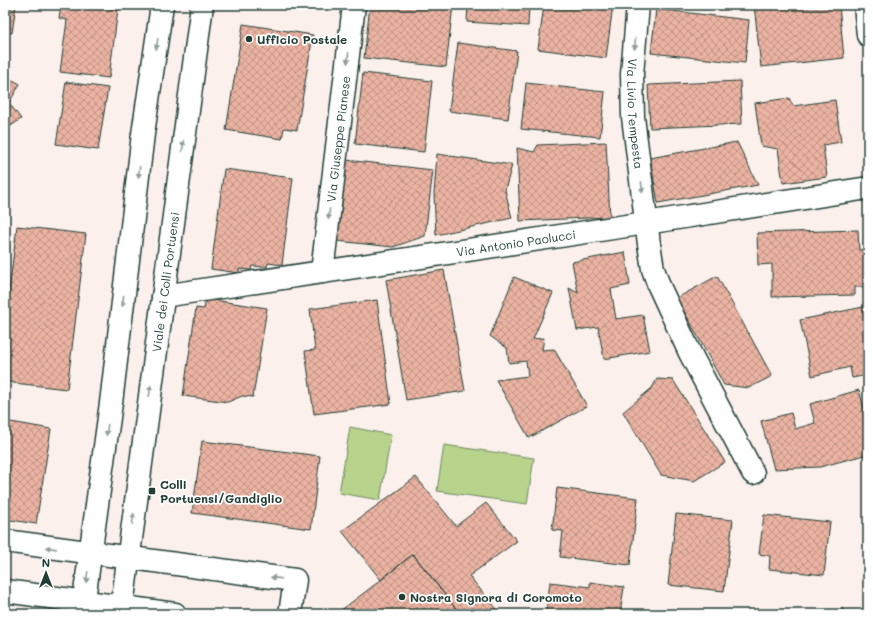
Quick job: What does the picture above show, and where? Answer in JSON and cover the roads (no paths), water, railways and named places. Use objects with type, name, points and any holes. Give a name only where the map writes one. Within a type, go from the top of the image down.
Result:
[{"type":"street","points":[[83,607],[111,403],[143,134],[162,5]]},
{"type":"street","name":"Viale dei Colli Portuensi","points":[[121,610],[202,5]]},
{"type":"street","name":"Via Giuseppe Pianese","points":[[322,272],[354,5]]},
{"type":"street","name":"Via Livio Tempesta","points":[[638,5],[632,74],[633,110],[651,258],[659,286],[690,353],[752,473]]},
{"type":"street","points":[[864,5],[868,36]]},
{"type":"street","name":"Via Antonio Paolucci","points":[[163,296],[868,188]]},
{"type":"street","points":[[5,541],[295,580],[290,614]]},
{"type":"street","points":[[5,590],[83,607],[174,614]]},
{"type":"place","name":"Ufficio Postale","points":[[249,39]]},
{"type":"place","name":"Colli Portuensi/Gandiglio","points":[[152,491]]},
{"type":"place","name":"Nostra Signora di Coromoto","points":[[402,597]]}]
